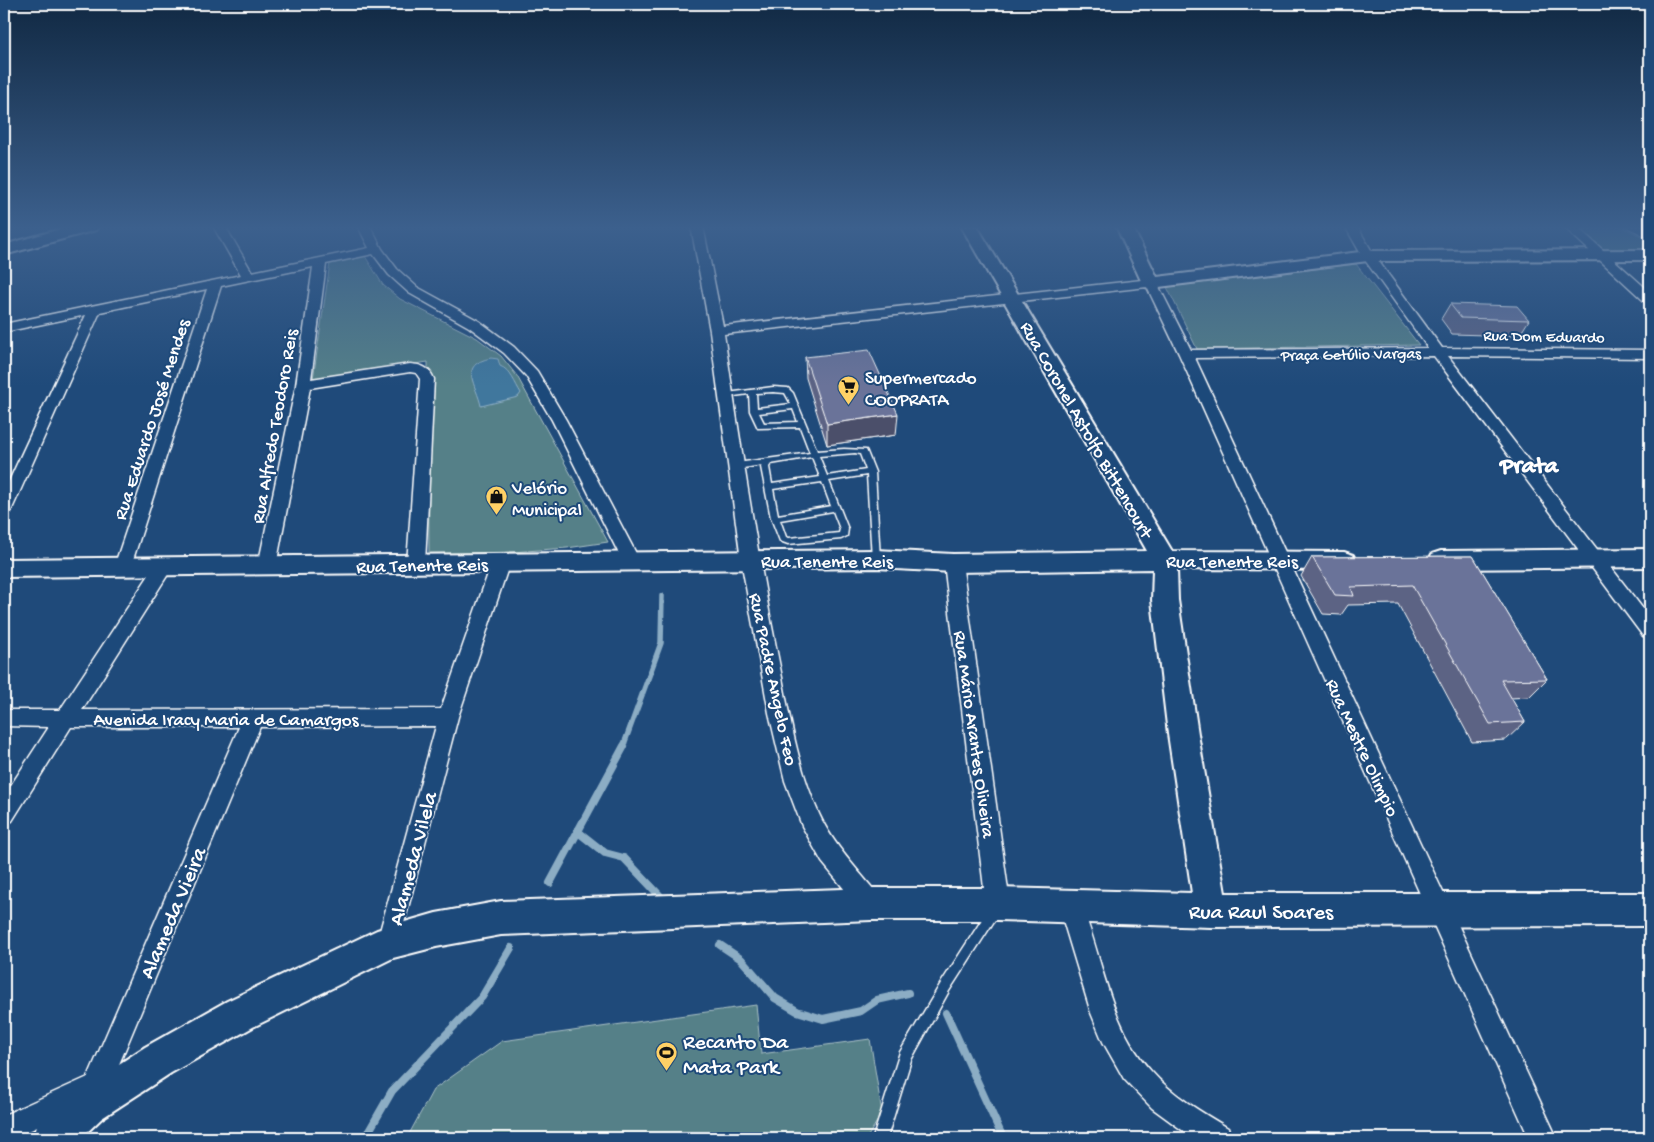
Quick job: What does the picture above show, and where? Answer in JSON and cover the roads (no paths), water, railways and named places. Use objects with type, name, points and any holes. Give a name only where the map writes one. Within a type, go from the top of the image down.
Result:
[{"type":"street","points":[[4,328],[237,279]]},
{"type":"street","name":"Rua Alfredo Teodoro Reis","points":[[267,566],[303,385],[318,279]]},
{"type":"street","points":[[401,279],[413,290],[474,324],[509,350],[532,374],[558,420],[630,560]]},
{"type":"street","name":"Rua Padre Angelo Feo","points":[[708,279],[718,331],[750,560],[780,713],[796,781],[810,819],[830,854],[871,904]]},
{"type":"street","name":"Rua Coronel Astolfo Bittencourt","points":[[1001,279],[1165,560],[1166,600],[1178,696],[1211,910]]},
{"type":"street","points":[[1149,279],[1186,354]]},
{"type":"street","points":[[718,331],[1181,279]]},
{"type":"street","name":"Praça Getúlio Vargas","points":[[1385,279],[1438,352]]},
{"type":"street","points":[[1629,279],[1650,299]]},
{"type":"street","name":"Rua Eduardo José Mendes","points":[[123,567],[215,284]]},
{"type":"street","points":[[4,509],[95,309]]},
{"type":"street","points":[[1438,352],[1650,631]]},
{"type":"street","name":"Praça Getúlio Vargas","points":[[1186,354],[1438,352]]},
{"type":"street","name":"Rua Dom Eduardo","points":[[1438,352],[1650,354]]},
{"type":"street","name":"Rua Mestre Olimpio","points":[[1186,354],[1543,1138]]},
{"type":"street","points":[[303,385],[410,368],[420,369],[425,372],[428,379],[416,564]]},
{"type":"street","points":[[1418,560],[1650,558]]},
{"type":"street","name":"Rua Tenente Reis","points":[[4,568],[163,568],[630,560],[876,559],[953,563],[1368,560]]},
{"type":"street","name":"Alameda Vilela","points":[[4,1130],[93,1095],[240,1014],[389,942],[448,717],[501,562]]},
{"type":"street","name":"Rua Mário Arantes Oliveira","points":[[953,563],[998,904]]},
{"type":"street","points":[[4,814],[163,568]]},
{"type":"street","name":"Avenida Iracy Maria de Camargos","points":[[4,718],[252,719],[448,717]]},
{"type":"street","name":"Alameda Vieira","points":[[93,1095],[252,719]]},
{"type":"street","name":"Rua Raul Soares","points":[[389,942],[436,930],[501,918],[871,904],[998,904],[1211,910],[1650,910]]},
{"type":"street","points":[[1070,907],[1106,1017],[1124,1055],[1134,1071],[1173,1110],[1218,1138]]},
{"type":"street","points":[[52,1138],[93,1095]]},
{"type":"lane","points":[[727,395],[785,390],[789,392],[836,508],[844,534],[841,536],[788,541],[783,539],[775,518],[765,467],[769,462]]},
{"type":"lane","points":[[752,392],[754,411],[761,426],[803,424]]},
{"type":"lane","points":[[754,411],[796,406]]},
{"type":"lane","points":[[737,466],[860,451],[866,456],[871,472],[876,559]]},
{"type":"lane","points":[[769,487],[871,472]]},
{"type":"lane","points":[[775,518],[836,508]]},
{"type":"lane","points":[[880,1138],[905,1057],[945,987],[998,904]]},
{"type":"water","points":[[491,358],[498,359],[500,366],[510,374],[521,393],[518,397],[481,406],[473,383],[472,371],[481,361]]},
{"type":"waterway","points":[[623,747],[661,643],[662,596]]},
{"type":"waterway","points":[[578,832],[624,746]]},
{"type":"waterway","points":[[550,883],[578,832]]},
{"type":"waterway","points":[[578,832],[605,853],[624,858],[664,900]]},
{"type":"waterway","points":[[720,945],[741,959],[775,998],[797,1011],[823,1019],[861,1011],[877,1000],[908,993]]},
{"type":"waterway","points":[[365,1138],[392,1091],[482,997],[511,948]]},
{"type":"waterway","points":[[946,1013],[1003,1138]]},
{"type":"place","name":"Supermercado COOPRATA","points":[[849,406]]},
{"type":"place","name":"Velório Municipal","points":[[496,516]]},
{"type":"place","name":"Recanto Da Mata Park","points":[[667,1072]]},
{"type":"district","name":"Prata","points":[[1529,464]]}]
